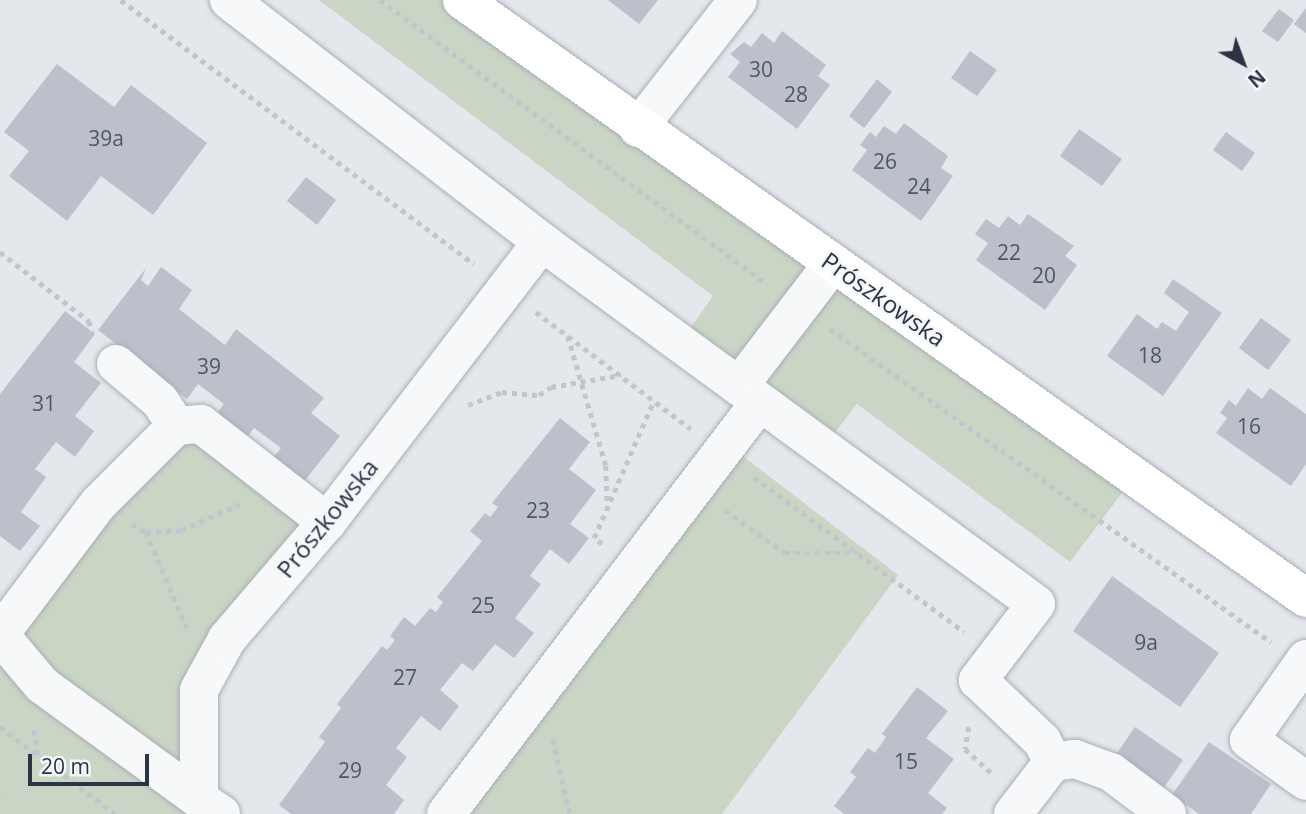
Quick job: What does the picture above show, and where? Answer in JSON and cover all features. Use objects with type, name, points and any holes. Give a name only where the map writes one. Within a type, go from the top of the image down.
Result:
[{"type":"main road","name":"Prószkowska","points":[[462,0],[638,128],[1306,598]]},
{"type":"street","points":[[229,0],[542,242],[1036,604],[978,680],[1042,741],[1053,762]]},
{"type":"street","points":[[638,128],[738,0]]},
{"type":"street","name":"Prószkowska","points":[[210,807],[199,690],[227,639],[327,522],[542,242]]},
{"type":"street","points":[[446,814],[721,452],[749,394],[800,308],[832,263]]},
{"type":"street","points":[[116,365],[160,401],[176,426]]},
{"type":"street","points":[[210,807],[42,685],[0,635],[98,504],[176,426],[201,425],[327,522]]},
{"type":"street","points":[[1304,662],[1249,740],[1306,780]]},
{"type":"street","points":[[1018,808],[1053,762]]},
{"type":"street","points":[[1053,762],[1092,763],[1167,814]]},
{"type":"path","points":[[121,0],[972,639]]},
{"type":"path","points":[[380,0],[800,308],[1304,662]]},
{"type":"path","points":[[0,251],[89,321],[92,334],[115,354],[116,365]]},
{"type":"path","points":[[568,335],[606,466],[607,506]]},
{"type":"path","points":[[410,413],[439,415],[502,392],[539,395],[583,382],[621,375]]},
{"type":"path","points":[[634,567],[594,538],[654,400]]},
{"type":"path","points":[[98,504],[146,532],[181,530],[282,488]]},
{"type":"path","points":[[694,488],[785,553],[858,553]]},
{"type":"path","points":[[146,532],[207,674]]},
{"type":"path","points":[[523,713],[553,738],[570,814]]},
{"type":"path","points":[[971,715],[965,749],[1018,808]]},
{"type":"path","points":[[0,727],[115,814]]},
{"type":"green space","points":[[319,0],[462,0],[1134,477],[1070,562],[857,404],[823,448],[680,343],[713,296]]},
{"type":"green space","points":[[176,426],[327,522],[199,690],[210,814],[0,814],[0,649]]},
{"type":"green space","points":[[727,444],[898,575],[722,814],[446,814]]},
{"type":"building","points":[[608,0],[658,0],[639,24]]},
{"type":"building","points":[[1306,8],[1306,33],[1294,24]]},
{"type":"building","points":[[1279,9],[1294,20],[1278,42],[1262,31]]},
{"type":"building","points":[[782,31],[826,65],[818,76],[830,85],[797,129],[728,77],[740,62],[730,54],[744,42],[751,47],[762,33],[774,43]]},
{"type":"building","points":[[970,51],[997,70],[977,96],[951,78]]},
{"type":"building","points":[[57,64],[114,107],[131,85],[207,143],[153,215],[101,176],[67,221],[9,176],[29,151],[4,132]]},
{"type":"building","points":[[877,79],[892,92],[864,128],[849,116]]},
{"type":"building","points":[[904,123],[948,156],[941,168],[953,176],[921,221],[852,170],[867,150],[860,145],[870,132],[876,137],[884,126],[896,134]]},
{"type":"building","points":[[1079,129],[1122,159],[1102,186],[1060,156]]},
{"type":"building","points":[[1226,132],[1255,153],[1242,171],[1213,150]]},
{"type":"building","points":[[306,177],[336,200],[317,225],[287,201]]},
{"type":"building","points":[[1028,214],[1074,246],[1065,256],[1077,265],[1045,310],[976,260],[988,243],[975,234],[986,219],[999,228],[1008,216],[1020,225]]},
{"type":"building","points":[[161,267],[192,290],[179,309],[225,345],[236,329],[324,398],[311,413],[340,436],[300,487],[269,463],[281,448],[254,428],[243,442],[213,418],[224,404],[198,384],[187,399],[98,330],[146,268],[141,280],[148,286]]},
{"type":"building","points":[[1173,279],[1222,313],[1163,396],[1107,356],[1137,314],[1157,329],[1162,322],[1176,331],[1189,312],[1164,293]]},
{"type":"building","points":[[65,311],[95,334],[74,362],[101,383],[75,416],[94,431],[75,457],[56,442],[35,469],[46,477],[21,512],[40,526],[20,551],[0,536],[0,394]]},
{"type":"building","points":[[1261,318],[1291,340],[1268,370],[1239,348]]},
{"type":"building","points":[[1248,388],[1262,399],[1270,388],[1306,414],[1306,464],[1291,486],[1216,433],[1227,418],[1220,413],[1229,400],[1236,406]]},
{"type":"building","points":[[560,418],[590,442],[569,469],[596,490],[570,524],[589,538],[569,564],[550,549],[530,576],[541,584],[515,618],[534,633],[514,658],[495,644],[473,671],[462,663],[440,690],[459,706],[440,731],[421,716],[396,748],[407,757],[386,785],[404,800],[394,814],[291,814],[279,805],[325,742],[319,737],[341,708],[337,704],[382,646],[387,650],[395,640],[390,636],[404,617],[415,626],[430,608],[436,612],[443,602],[437,597],[482,541],[470,531],[485,513],[490,517],[498,507],[492,503]]},
{"type":"building","points":[[1112,576],[1219,653],[1180,707],[1073,631]]},
{"type":"building","points":[[917,687],[948,711],[926,738],[954,759],[928,793],[947,808],[942,814],[844,814],[834,806],[856,777],[850,772],[868,748],[875,753],[886,737],[882,734]]},
{"type":"building","points":[[1135,727],[1183,760],[1163,789],[1115,756]]},
{"type":"building","points":[[1209,742],[1271,784],[1251,814],[1199,814],[1172,795]]}]
